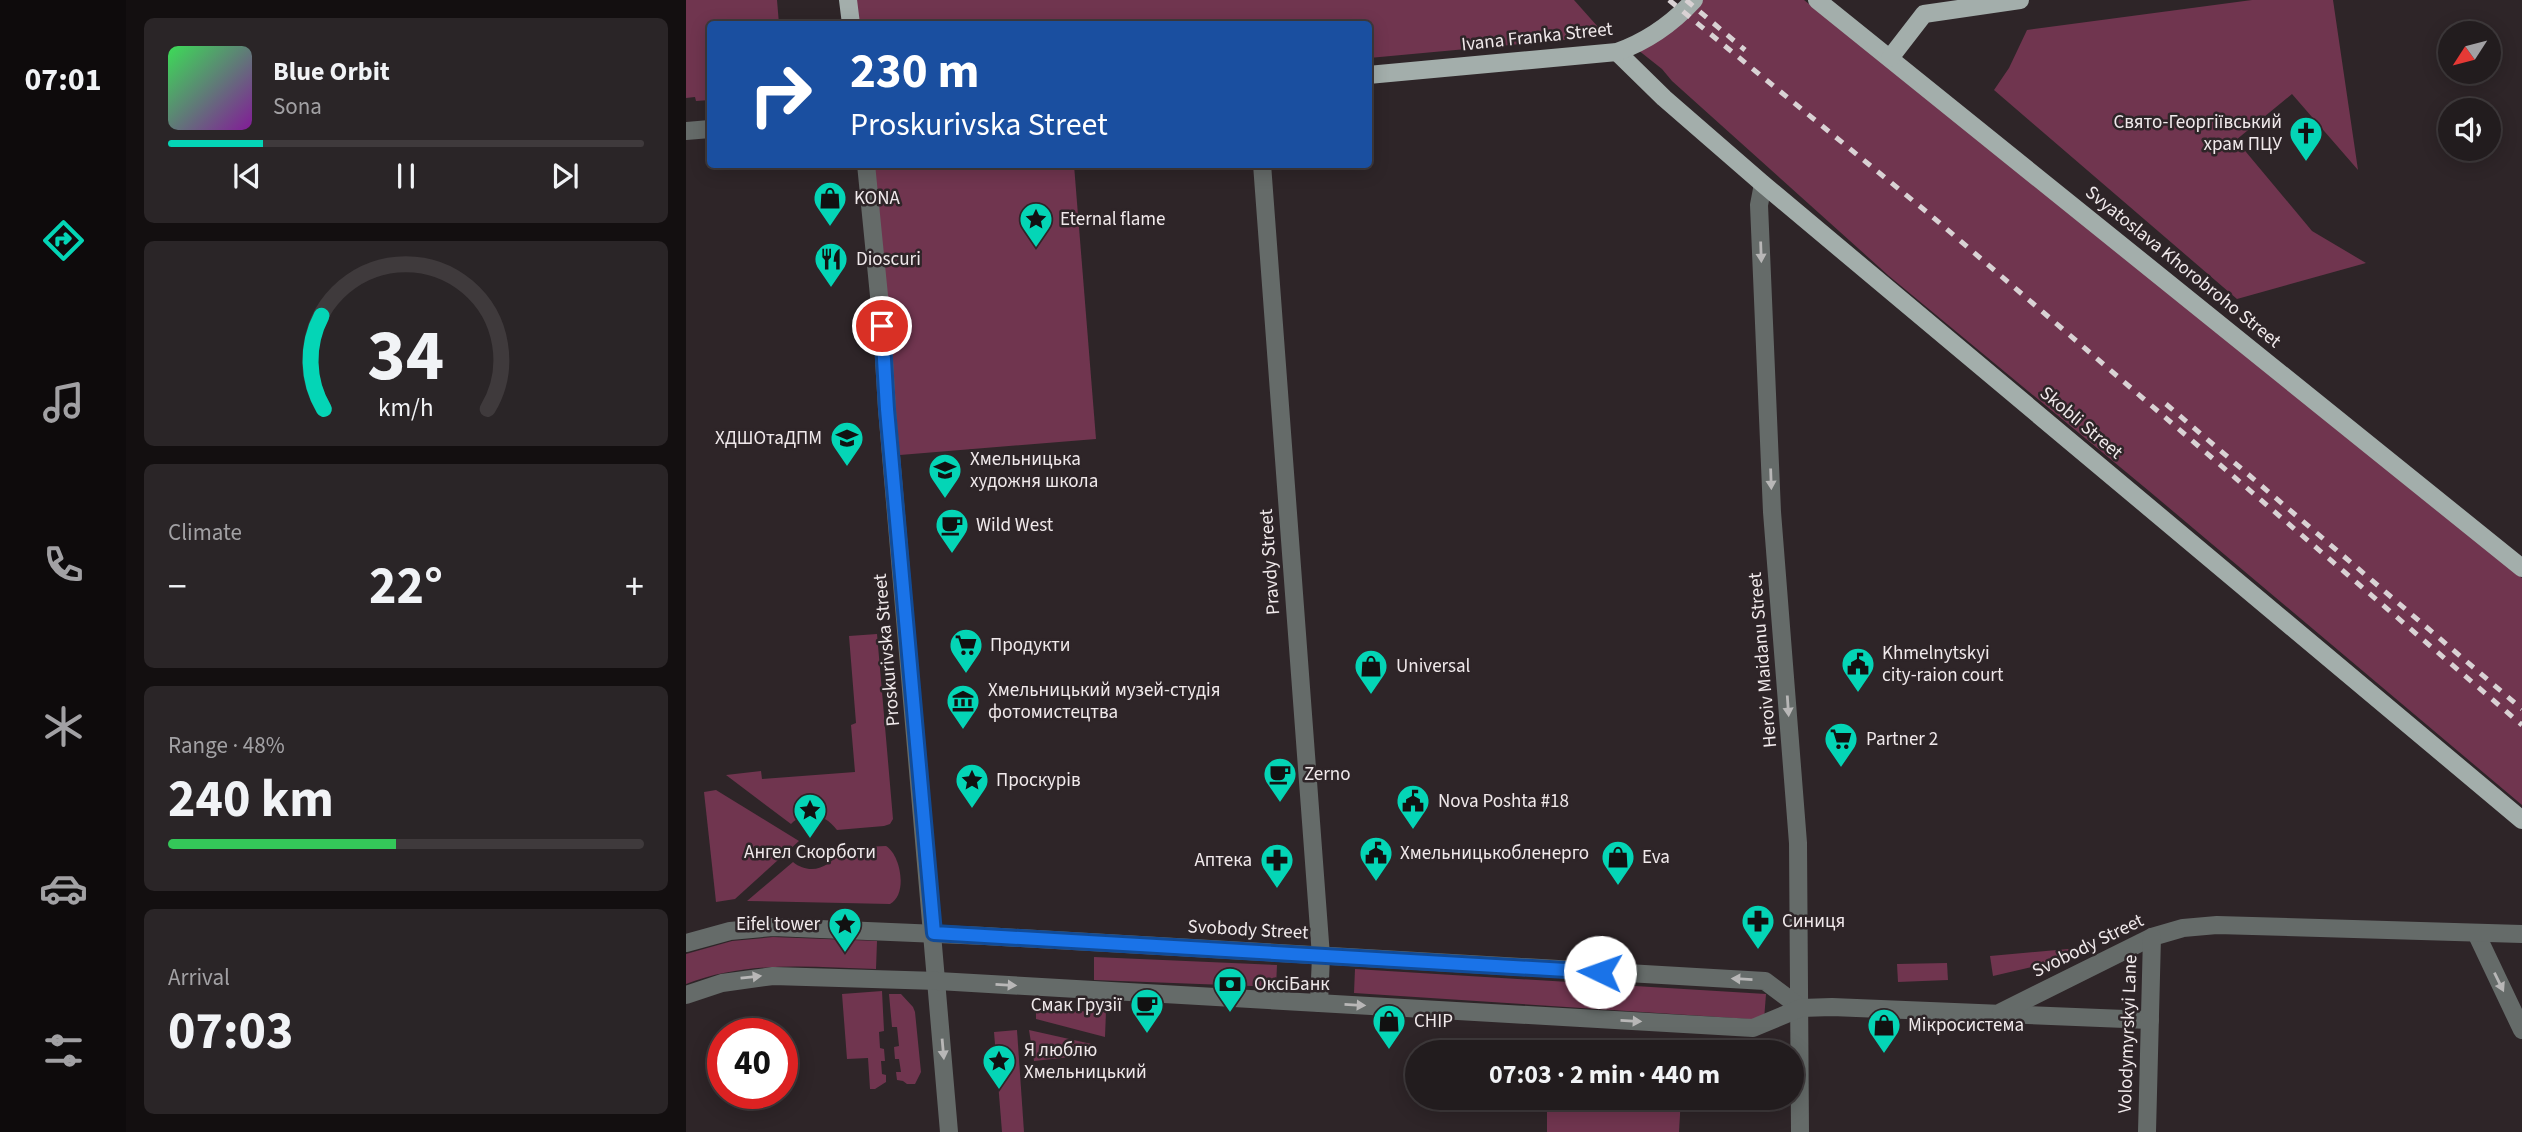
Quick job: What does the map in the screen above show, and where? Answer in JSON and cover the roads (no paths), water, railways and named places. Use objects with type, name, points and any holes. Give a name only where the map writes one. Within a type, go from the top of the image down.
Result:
[{"type":"main road","points":[[848,0],[850,21]]},
{"type":"main road","name":"Ivana Franka Street","points":[[1372,75],[1617,52],[1652,36],[1677,18],[1694,0]]},
{"type":"main road","name":"Svyatoslava Khorobroho Street","points":[[1817,0],[2522,568]]},
{"type":"main road","points":[[1889,58],[1924,14],[2020,0]]},
{"type":"main road","name":"Skobli Street","points":[[1617,52],[1664,98],[1763,184],[2522,820]]},
{"type":"street","points":[[686,131],[707,129]]},
{"type":"street","name":"Proskurivska Street","points":[[866,168],[949,1132]]},
{"type":"street","name":"Pravdy Street","points":[[1262,168],[1321,956],[1319,1003]]},
{"type":"street","name":"Heroiv Maidanu Street","points":[[1763,184],[1759,205],[1772,512],[1798,843],[1800,1132]]},
{"type":"street","name":"Svobody Street","points":[[686,996],[722,983],[765,976],[938,981],[1753,1028],[1801,1008],[1998,1014],[2152,937],[2183,928],[2217,925],[2522,934]]},
{"type":"street","name":"Svobody Street","points":[[686,943],[730,931],[773,927],[934,933],[1765,981],[1801,1008]]},
{"type":"street","points":[[2476,933],[2522,1030]]},
{"type":"street","name":"Volodymyrskyi Lane","points":[[2147,1132],[2152,937]]},
{"type":"street","points":[[1998,1014],[2150,1020]]},
{"type":"railway","points":[[1669,0],[1928,213],[2522,725]]},
{"type":"railway","points":[[1686,0],[1745,50]]},
{"type":"railway","points":[[2166,404],[2522,709]]},
{"type":"place","name":"Свято-Георгіївський храм ПЦУ","points":[[2306,163]]},
{"type":"place","name":"KONA","points":[[830,228]]},
{"type":"place","name":"Eternal flame","points":[[1036,249]]},
{"type":"place","name":"Dioscuri","points":[[831,289]]},
{"type":"place","name":"ХДШОтаДПМ","points":[[847,468]]},
{"type":"place","name":"Хмельницька художня школа","points":[[945,500]]},
{"type":"place","name":"Wild West","points":[[952,555]]},
{"type":"place","name":"Продукти","points":[[966,675]]},
{"type":"place","name":"Khmelnytskyi city-raion court","points":[[1858,694]]},
{"type":"place","name":"Universal","points":[[1371,696]]},
{"type":"place","name":"Хмельницький музей-студія фотомистецтва","points":[[963,731]]},
{"type":"place","name":"Partner 2","points":[[1841,769]]},
{"type":"place","name":"Zerno","points":[[1280,804]]},
{"type":"place","name":"Проскурів","points":[[972,810]]},
{"type":"place","name":"Nova Poshta #18","points":[[1413,831]]},
{"type":"place","name":"Ангел Скорботи","points":[[810,840]]},
{"type":"place","name":"Хмельницькобленерго","points":[[1376,883]]},
{"type":"place","name":"Eva","points":[[1618,887]]},
{"type":"place","name":"Аптека","points":[[1277,890]]},
{"type":"place","name":"Синиця","points":[[1758,951]]},
{"type":"place","name":"Eifel tower","points":[[845,954]]},
{"type":"place","name":"ОксіБанк","points":[[1230,1014]]},
{"type":"place","name":"Смак Грузії","points":[[1147,1035]]},
{"type":"place","name":"CHIP","points":[[1389,1051]]},
{"type":"place","name":"Мікросистема","points":[[1884,1055]]},
{"type":"place","name":"Я люблю Хмельницький","points":[[999,1091]]}]
